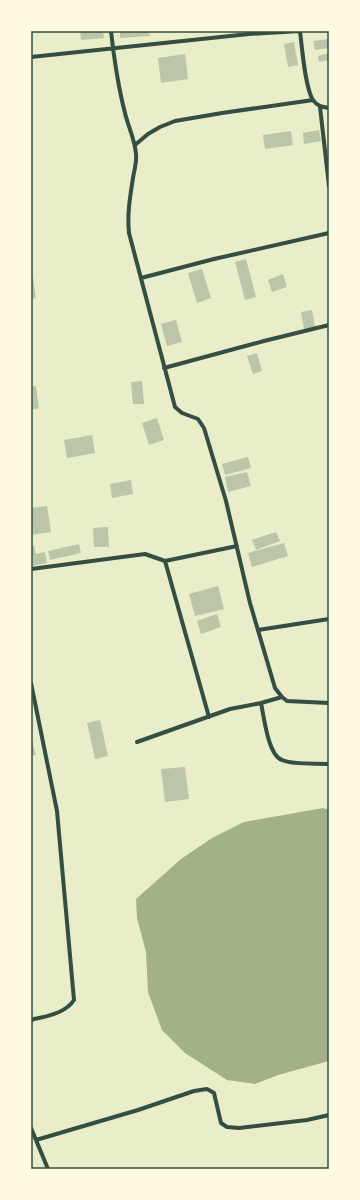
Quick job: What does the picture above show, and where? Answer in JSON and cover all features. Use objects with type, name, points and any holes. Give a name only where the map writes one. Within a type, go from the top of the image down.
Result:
[{"type":"street","points":[[111,31],[123,106],[135,145],[136,156],[128,206],[129,233],[175,407],[182,413],[198,419],[204,428],[226,501],[258,630],[275,688],[287,701],[329,703]]},
{"type":"street","points":[[31,57],[249,33],[300,31],[308,88],[313,100],[320,107],[329,186]]},
{"type":"street","points":[[135,145],[148,134],[160,127],[175,122],[222,113],[313,100]]},
{"type":"street","points":[[320,107],[329,108]]},
{"type":"street","points":[[141,278],[214,259],[329,233]]},
{"type":"street","points":[[164,368],[264,341],[329,326]]},
{"type":"street","points":[[31,569],[145,554],[165,561],[237,546]]},
{"type":"street","points":[[165,561],[210,717]]},
{"type":"street","points":[[258,630],[329,618]]},
{"type":"street","points":[[31,683],[56,811],[74,1000],[70,1007],[60,1012],[31,1020]]},
{"type":"street","points":[[137,742],[230,709],[282,697]]},
{"type":"street","points":[[261,703],[270,744],[275,754],[282,760],[329,764]]},
{"type":"street","points":[[36,1140],[207,1088],[214,1093],[221,1122],[227,1127],[239,1128],[307,1120],[329,1115]]},
{"type":"street","points":[[31,1128],[48,1169]]},
{"type":"shaded area","points":[[323,808],[329,810],[329,1061],[278,1075],[255,1084],[227,1080],[185,1053],[162,1030],[148,992],[146,952],[137,918],[136,899],[181,859],[212,838],[244,822]]},
{"type":"building","points":[[80,31],[103,31],[104,38],[81,40]]},
{"type":"building","points":[[120,31],[149,31],[150,36],[120,38]]},
{"type":"building","points":[[329,39],[329,48],[315,50],[313,41]]},
{"type":"building","points":[[294,42],[298,65],[288,67],[284,44]]},
{"type":"building","points":[[329,53],[329,60],[319,62],[318,56]]},
{"type":"building","points":[[185,54],[188,79],[161,83],[158,58]]},
{"type":"building","points":[[319,130],[321,141],[304,144],[303,133]]},
{"type":"building","points":[[291,131],[293,145],[265,149],[263,135]]},
{"type":"building","points":[[246,259],[256,297],[245,300],[235,262]]},
{"type":"building","points":[[202,269],[211,298],[197,303],[188,273]]},
{"type":"building","points":[[283,274],[287,287],[272,292],[268,280]]},
{"type":"building","points":[[31,278],[33,278],[36,298],[31,299]]},
{"type":"building","points":[[312,310],[315,327],[304,329],[301,312]]},
{"type":"building","points":[[176,320],[182,342],[167,346],[161,324]]},
{"type":"building","points":[[257,353],[262,371],[253,374],[247,356]]},
{"type":"building","points":[[142,381],[144,404],[133,404],[131,382]]},
{"type":"building","points":[[36,386],[39,408],[31,410],[31,387]]},
{"type":"building","points":[[157,418],[164,440],[149,445],[142,423]]},
{"type":"building","points":[[92,435],[95,453],[67,458],[64,440]]},
{"type":"building","points":[[248,457],[251,468],[225,475],[222,464]]},
{"type":"building","points":[[247,472],[251,486],[228,492],[225,477]]},
{"type":"building","points":[[131,480],[133,494],[112,498],[110,484]]},
{"type":"building","points":[[47,506],[51,532],[31,535],[31,508]]},
{"type":"building","points":[[108,527],[109,547],[94,547],[93,528]]},
{"type":"building","points":[[276,532],[280,541],[256,550],[252,540]]},
{"type":"building","points":[[284,543],[288,556],[252,567],[248,553]]},
{"type":"building","points":[[79,544],[81,553],[50,560],[48,551]]},
{"type":"building","points":[[34,545],[36,554],[45,552],[47,563],[31,566],[31,546]]},
{"type":"building","points":[[218,586],[224,609],[195,616],[189,594]]},
{"type":"building","points":[[217,614],[221,627],[201,634],[197,621]]},
{"type":"building","points":[[100,720],[108,756],[95,759],[87,723]]},
{"type":"building","points":[[31,737],[36,755],[31,756]]},
{"type":"building","points":[[185,767],[189,799],[165,802],[161,769]]}]
